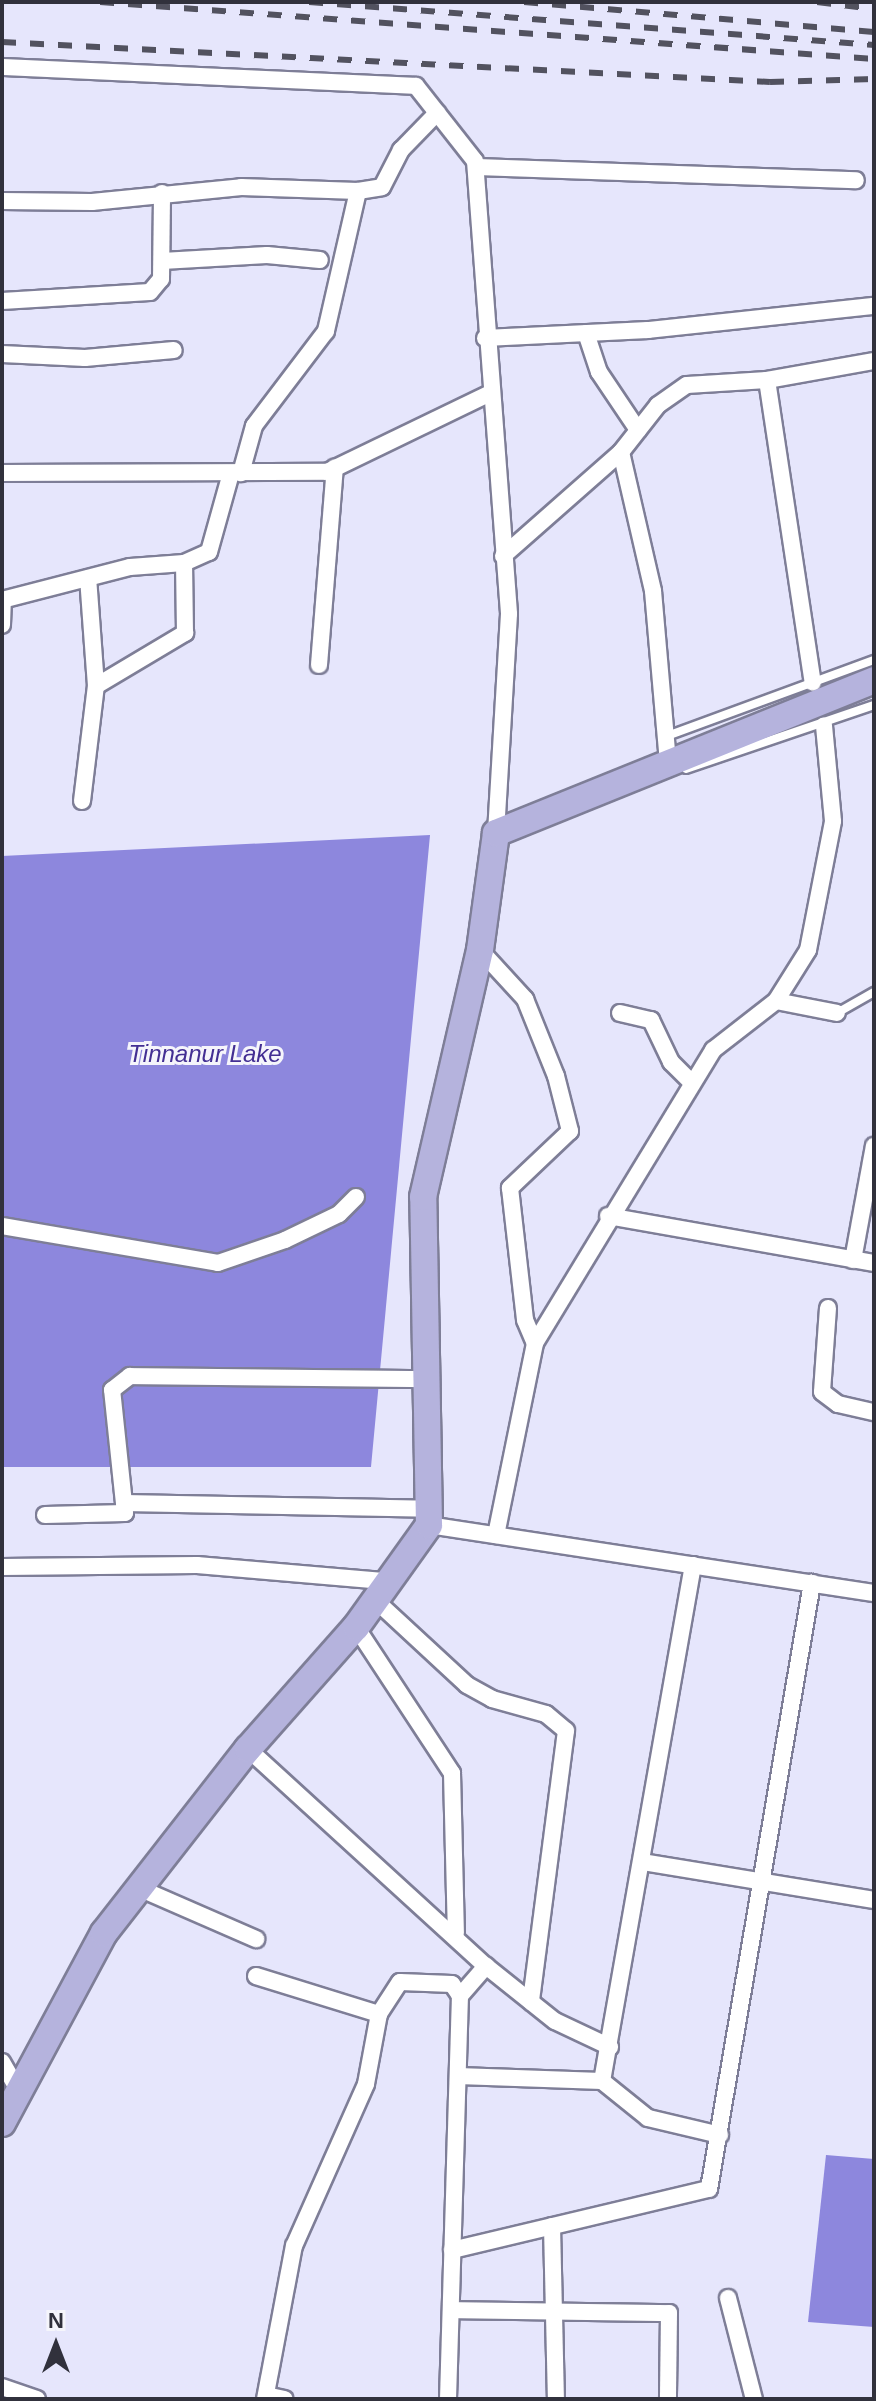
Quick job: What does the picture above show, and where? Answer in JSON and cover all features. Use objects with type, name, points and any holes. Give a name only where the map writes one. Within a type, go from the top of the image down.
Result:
[{"type":"main road","points":[[2,2123],[104,1933],[248,1749],[356,1627],[429,1517],[423,1197],[480,950],[496,833],[711,743],[874,680]]},
{"type":"street","points":[[2,67],[416,86],[477,167],[488,394],[509,614],[496,833]]},
{"type":"street","points":[[2,201],[53,204],[241,187],[358,191],[382,187],[401,150],[437,113]]},
{"type":"street","points":[[477,167],[856,180]]},
{"type":"street","points":[[2,625],[3,600],[88,578],[184,563],[209,552],[254,426],[326,331],[358,191]]},
{"type":"street","points":[[2,301],[137,296],[156,286],[162,261],[162,193]]},
{"type":"street","points":[[162,261],[267,255],[320,260]]},
{"type":"street","points":[[485,338],[586,333],[874,306]]},
{"type":"street","points":[[586,333],[599,372],[638,430]]},
{"type":"street","points":[[2,354],[124,357],[174,350]]},
{"type":"street","points":[[503,556],[621,452],[658,405],[687,385],[767,380],[874,361]]},
{"type":"street","points":[[767,380],[813,683]]},
{"type":"street","points":[[2,473],[236,473],[335,468],[488,394]]},
{"type":"street","points":[[621,452],[653,591],[668,762]]},
{"type":"street","points":[[319,665],[335,468]]},
{"type":"street","points":[[96,686],[185,633],[184,563]]},
{"type":"street","points":[[82,801],[96,686],[88,578]]},
{"type":"street","points":[[496,1535],[535,1343],[608,1216],[713,1050],[776,1001],[808,950],[833,821],[824,725]]},
{"type":"street","points":[[480,950],[525,999],[556,1076],[570,1131],[510,1188],[525,1320],[535,1343]]},
{"type":"street","points":[[776,1001],[837,1013]]},
{"type":"street","points":[[620,1013],[651,1020],[671,1062],[692,1083]]},
{"type":"street","points":[[853,1260],[874,1146]]},
{"type":"street","points":[[2,1226],[218,1263],[326,1220],[356,1197]]},
{"type":"street","points":[[608,1216],[874,1263]]},
{"type":"street","points":[[828,1308],[822,1392],[838,1404],[874,1412]]},
{"type":"street","points":[[45,1515],[125,1513],[112,1390],[130,1376],[426,1379]]},
{"type":"street","points":[[124,1503],[429,1517],[496,1535],[874,1593]]},
{"type":"street","points":[[2,1567],[197,1565],[378,1590],[467,1685],[492,1699],[546,1714],[566,1731],[531,2002]]},
{"type":"street","points":[[602,2081],[693,1565]]},
{"type":"street","points":[[452,2250],[709,2189],[812,1583]]},
{"type":"street","points":[[356,1627],[452,1773],[456,1933]]},
{"type":"street","points":[[248,1749],[456,1933],[486,1966],[531,2002],[610,2047]]},
{"type":"street","points":[[642,1862],[874,1900]]},
{"type":"street","points":[[139,1888],[256,1939]]},
{"type":"street","points":[[460,1996],[486,1966]]},
{"type":"street","points":[[256,1976],[379,2014]]},
{"type":"street","points":[[285,2399],[266,2397],[294,2246],[366,2084],[379,2014],[400,1982],[452,1984],[460,1996],[448,2399]]},
{"type":"street","points":[[2,2062],[19,2092]]},
{"type":"street","points":[[458,2076],[602,2081],[648,2118],[720,2135]]},
{"type":"street","points":[[552,2226],[556,2399]]},
{"type":"street","points":[[728,2298],[754,2399]]},
{"type":"street","points":[[451,2310],[669,2313],[668,2399]]},
{"type":"street","points":[[2,2387],[37,2399]]},
{"type":"lane","points":[[667,736],[874,660]]},
{"type":"lane","points":[[668,762],[681,770],[824,725],[874,705]]},
{"type":"lane","points":[[837,1013],[874,992]]},
{"type":"water","name":"Tinnanur Lake","points":[[430,835],[371,1467],[2,1467],[2,856]]},
{"type":"water","points":[[826,2155],[874,2159],[874,2327],[808,2322]]},
{"type":"railway","points":[[100,2],[874,59]]},
{"type":"railway","points":[[309,2],[874,45]]},
{"type":"railway","points":[[524,2],[874,32]]},
{"type":"railway","points":[[817,2],[874,9]]},
{"type":"railway","points":[[2,42],[770,82],[874,79]]}]
